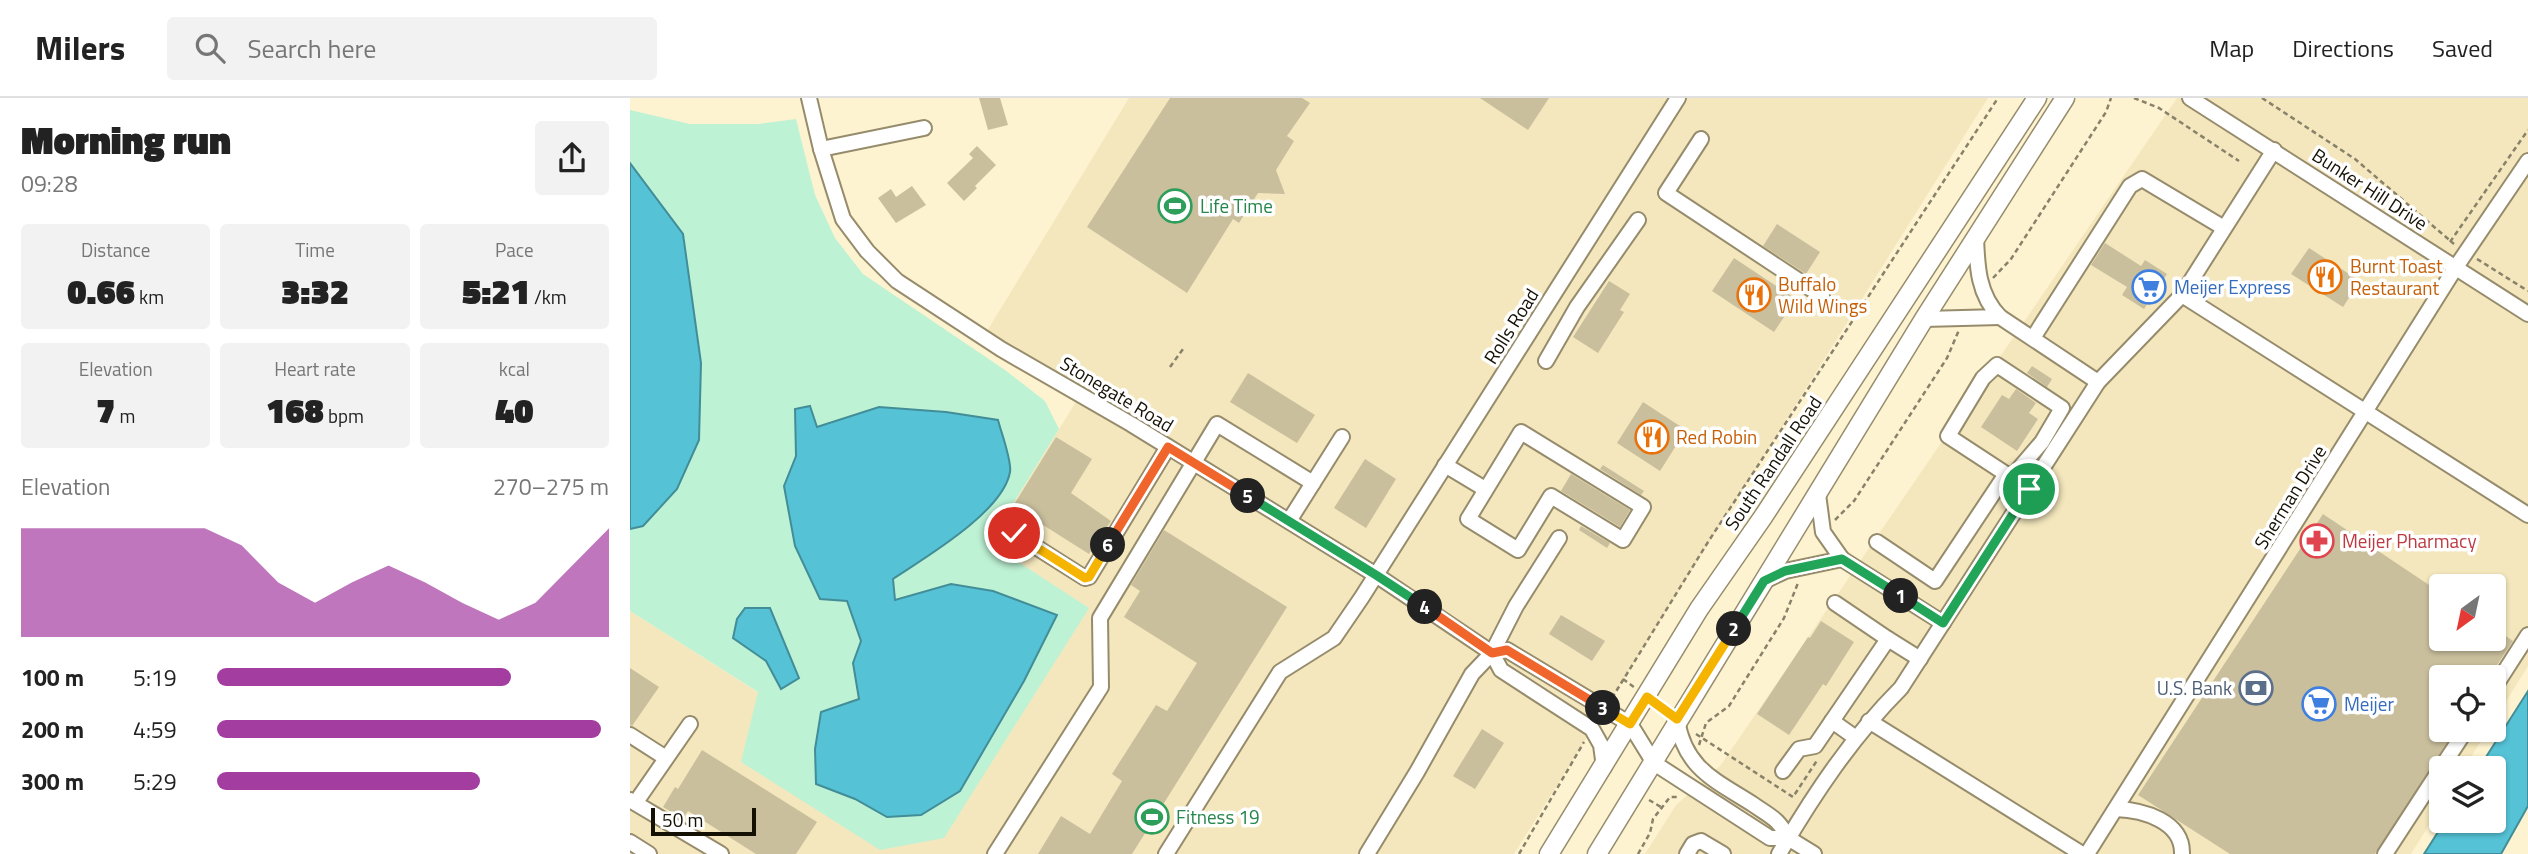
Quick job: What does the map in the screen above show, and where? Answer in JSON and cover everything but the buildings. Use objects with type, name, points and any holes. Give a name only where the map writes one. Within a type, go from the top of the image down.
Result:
[{"type":"main road","name":"South Randall Road","points":[[1549,854],[1699,609],[1771,506],[2037,98]]},
{"type":"main road","points":[[1597,854],[1654,763],[1677,719],[1924,319],[2065,98]]},
{"type":"street","name":"Stonegate Road","points":[[809,98],[821,149],[843,219],[867,251],[897,281],[1001,349],[1193,462],[1376,575],[1492,653],[1501,670],[1592,729],[1601,745],[1602,769]]},
{"type":"street","name":"Rolls Road","points":[[1166,854],[1280,672],[1334,638],[1678,98]]},
{"type":"street","name":"Bunker Hill Drive","points":[[2189,98],[2528,314]]},
{"type":"street","points":[[821,149],[924,128]]},
{"type":"street","points":[[1701,139],[1666,193],[1822,296]]},
{"type":"street","points":[[1779,854],[1809,802],[1856,738],[1901,688],[2098,382],[2182,295],[2274,150]]},
{"type":"street","name":"Sherman Drive","points":[[2085,854],[2116,809],[2456,267],[2528,161]]},
{"type":"street","points":[[2033,338],[2130,186],[2142,179],[2224,228]]},
{"type":"street","points":[[1546,361],[1577,307],[1638,220]]},
{"type":"street","points":[[1976,236],[1979,279],[1989,306],[2000,317],[2098,382]]},
{"type":"street","points":[[2182,295],[2528,516]]},
{"type":"street","points":[[1924,319],[2000,317]]},
{"type":"street","points":[[1877,542],[1935,580],[2009,476],[2042,442],[2062,408],[1997,365],[1983,378],[1948,436],[2009,476],[2029,489]]},
{"type":"street","points":[[995,854],[1101,687],[1100,618],[1217,424],[1313,482]]},
{"type":"street","points":[[1521,432],[1643,506],[1623,540],[1551,496],[1518,550],[1468,519],[1485,489],[1521,432]]},
{"type":"street","points":[[1289,521],[1342,437]]},
{"type":"street","points":[[1014,533],[1085,578],[1089,577],[1168,447]]},
{"type":"street","points":[[1446,466],[1485,489]]},
{"type":"street","points":[[1818,494],[1823,532],[1842,559],[1943,623]]},
{"type":"street","points":[[1367,854],[1472,674],[1492,653],[1516,606],[1559,538]]},
{"type":"street","points":[[1764,581],[1785,571],[1842,559]]},
{"type":"street","points":[[1835,603],[1920,659]]},
{"type":"street","points":[[2506,669],[2528,635]]},
{"type":"street","points":[[1783,771],[1799,749],[1815,746],[1888,639]]},
{"type":"street","name":"Stonegate Road","points":[[1492,653],[1507,650],[1630,724],[1654,763],[1770,838],[1788,838]]},
{"type":"street","name":"Stonegate Road","points":[[1677,719],[1682,743],[1691,760],[1705,773],[1780,823],[1788,838],[1814,854]]},
{"type":"street","points":[[1869,721],[2085,854]]},
{"type":"street","points":[[1832,722],[1856,738]]},
{"type":"street","points":[[690,724],[633,801],[721,854]]},
{"type":"street","points":[[630,736],[666,758]]},
{"type":"street","points":[[2385,854],[2429,786]]},
{"type":"street","points":[[2116,809],[2148,813],[2168,826],[2182,842],[2182,854]]},
{"type":"street","points":[[1687,854],[1693,844],[1700,841],[1723,854]]},
{"type":"street","points":[[630,842],[649,854]]},
{"type":"path","points":[[1647,697],[1623,679],[1708,542],[1998,98]]},
{"type":"path","points":[[1992,278],[2011,259],[2106,112],[2111,98]]},
{"type":"path","points":[[2134,98],[2159,108],[2239,161]]},
{"type":"path","points":[[2262,98],[2355,159],[2450,242],[2528,130]]},
{"type":"path","points":[[2483,263],[2528,291]]},
{"type":"path","points":[[1834,521],[1854,501],[1947,358],[1960,327]]},
{"type":"path","points":[[1170,367],[1183,349]]},
{"type":"path","points":[[1677,719],[1702,738],[1706,723],[1729,706],[1784,618],[1798,583]]},
{"type":"path","points":[[1519,854],[1585,740]]},
{"type":"path","points":[[1576,756],[1602,769]]},
{"type":"path","points":[[1635,792],[1661,807]]},
{"type":"path","points":[[1638,854],[1661,807],[1670,797],[1680,797]]},
{"type":"shaded area","points":[[1129,98],[1988,98],[1514,854],[630,854],[630,611],[759,693],[1088,608],[989,543],[1085,387],[987,331]]},
{"type":"shaded area","points":[[2177,98],[2528,98],[2528,666],[2506,702],[2506,665],[2429,665],[2429,742],[2480,742],[2472,756],[2429,756],[2429,825],[2411,854],[1645,854],[1676,805],[1720,766]]},
{"type":"green space","points":[[630,110],[690,124],[759,124],[796,119],[815,195],[835,238],[863,274],[1005,370],[1045,401],[1059,429],[989,543],[1089,608],[944,838],[880,850],[741,762],[758,692],[630,611]]},
{"type":"water","points":[[630,163],[683,234],[701,363],[699,440],[677,489],[643,526],[630,529]]},
{"type":"water","points":[[810,406],[817,427],[879,407],[946,412],[998,420],[1010,467],[1004,487],[979,518],[893,579],[895,600],[951,584],[993,591],[1057,615],[1024,681],[960,791],[921,815],[887,817],[855,799],[816,784],[815,749],[821,712],[859,699],[853,663],[861,641],[847,601],[820,599],[795,546],[784,486],[796,456],[795,409]]},
{"type":"water","points":[[745,608],[770,608],[799,678],[781,689],[766,661],[733,638],[737,619]]},
{"type":"water","points":[[2528,691],[2528,806],[2501,854],[2424,854],[2437,833],[2506,833],[2506,756],[2487,756],[2496,742],[2506,742],[2506,726]]},
{"type":"place","name":"Life Time","points":[[1175,206]]},
{"type":"place","name":"Burnt Toast Restaurant","points":[[2325,277]]},
{"type":"place","name":"Meijer Express","points":[[2149,287]]},
{"type":"place","name":"Buffalo Wild Wings","points":[[1754,295]]},
{"type":"place","name":"Red Robin","points":[[1652,437]]},
{"type":"place","name":"Meijer Pharmacy","points":[[2317,541]]},
{"type":"place","name":"U.S. Bank","points":[[2256,688]]},
{"type":"place","name":"Meijer","points":[[2319,704]]},
{"type":"place","name":"Fitness 19","points":[[1152,817]]},
{"type":"route","points":[[1014,533],[1085,578],[1089,577],[1168,447],[1376,575],[1492,653],[1507,650],[1630,724],[1647,697],[1677,719],[1764,581],[1785,571],[1842,559],[1943,623],[2029,489]]}]
